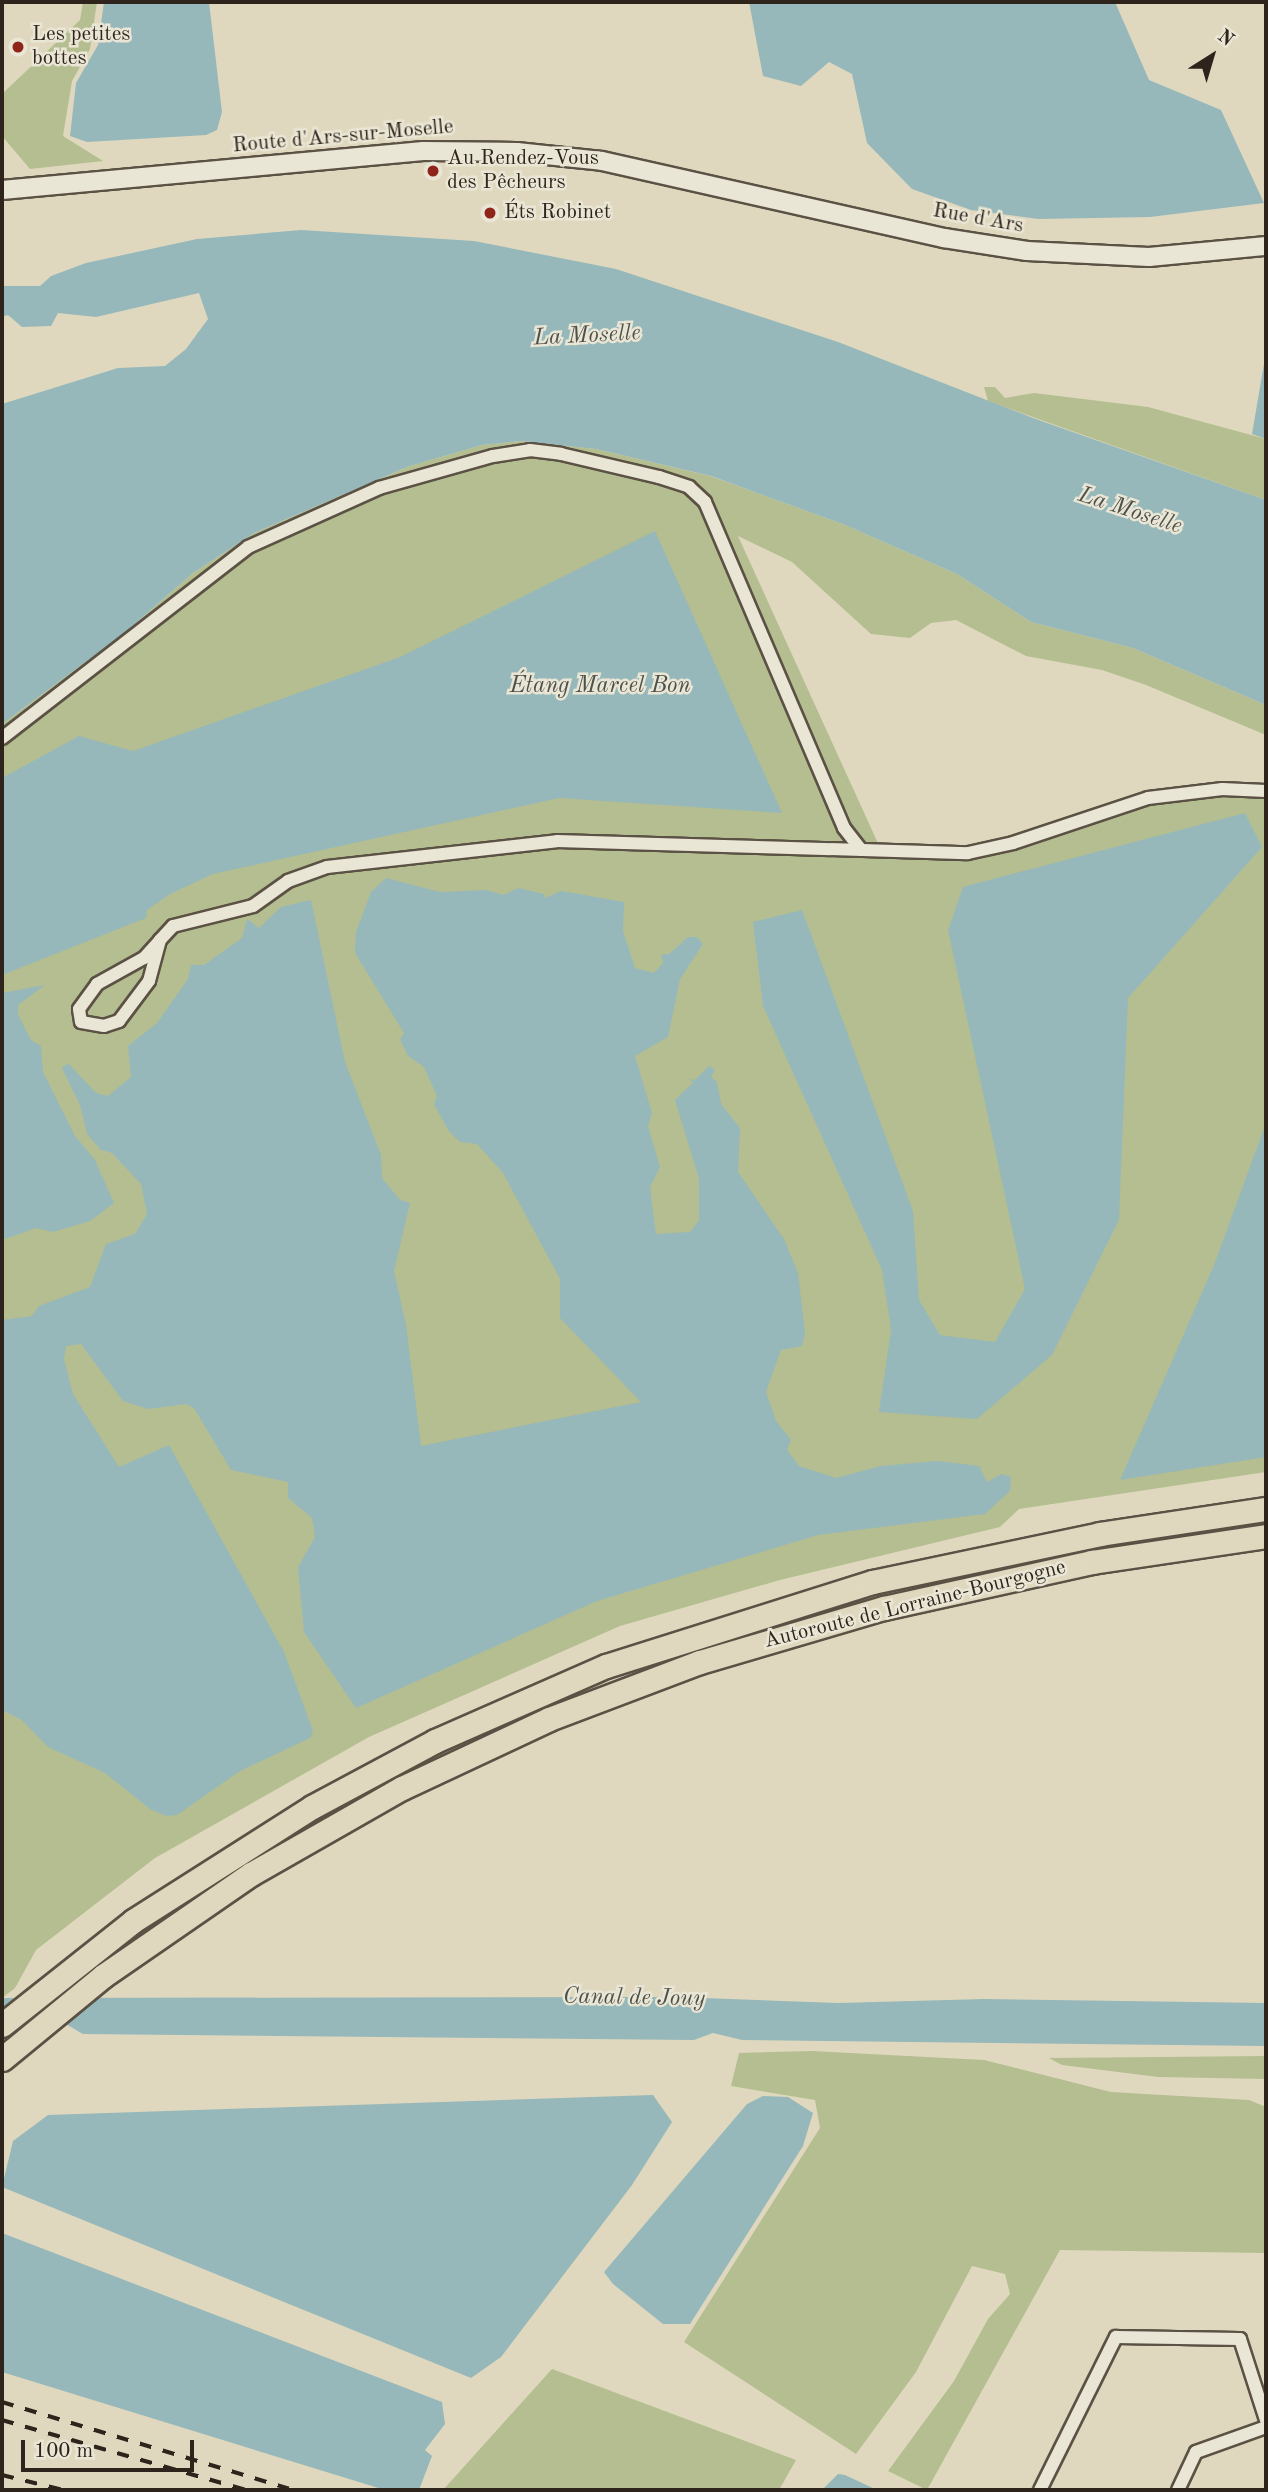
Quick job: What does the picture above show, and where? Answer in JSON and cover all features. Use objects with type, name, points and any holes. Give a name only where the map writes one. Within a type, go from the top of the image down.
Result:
[{"type":"highway","name":"Autoroute de Lorraine-Bourgogne","points":[[2,2025],[80,1961],[184,1886],[312,1807],[435,1741],[606,1666],[873,1582],[1100,1534],[1266,1509]]},
{"type":"highway","name":"Autoroute de Lorraine-Bourgogne","points":[[6,2055],[103,1976],[203,1905],[325,1830],[486,1746],[613,1693],[800,1630],[921,1599],[1092,1562],[1266,1536]]},
{"type":"main road","name":"Route d'Ars-sur-Moselle","points":[[2,190],[451,150],[559,155],[687,179]]},
{"type":"main road","name":"Rue d'Ars","points":[[687,179],[944,237],[1027,251],[1149,257],[1266,246]]},
{"type":"street","points":[[2,738],[248,547],[379,488],[493,456],[551,453],[659,477],[689,487],[705,502],[844,828],[861,850]]},
{"type":"street","points":[[160,940],[149,981],[119,1021],[104,1026],[80,1022],[79,1009],[97,984],[144,958],[160,940],[173,926],[253,906],[288,880],[327,866],[557,841],[968,853],[1013,843],[1148,797],[1222,789],[1266,791]]},
{"type":"street","points":[[1040,2490],[1116,2337],[1240,2339],[1266,2420]]},
{"type":"street","points":[[1178,2490],[1196,2452],[1266,2427]]},
{"type":"green space","points":[[83,2],[97,2],[90,49],[72,81],[63,136],[103,161],[30,169],[2,136],[2,94],[80,20]]},
{"type":"green space","points":[[984,387],[995,387],[1005,398],[1034,393],[1148,407],[1266,439],[1266,500],[988,401]]},
{"type":"green space","points":[[521,441],[596,449],[710,476],[845,525],[957,574],[1031,622],[1133,648],[1266,705],[1266,735],[1146,685],[1102,670],[1026,656],[956,620],[931,623],[910,638],[871,634],[792,562],[738,536],[882,852],[968,853],[1148,798],[1266,791],[1266,1472],[1019,1509],[1000,1527],[780,1580],[620,1626],[369,1737],[155,1858],[36,1950],[15,1988],[2,1998],[2,724],[123,634],[193,573],[254,533],[407,467],[482,445]]},
{"type":"green space","points":[[812,2051],[984,2060],[1111,2092],[1249,2100],[1266,2107],[1266,2253],[1060,2250],[927,2490],[888,2471],[954,2381],[988,2319],[1010,2294],[1005,2274],[972,2266],[916,2372],[856,2454],[684,2342],[820,2128],[815,2100],[731,2086],[739,2053]]},
{"type":"green space","points":[[1266,2056],[1266,2079],[1158,2077],[1062,2065],[1049,2058]]},
{"type":"green space","points":[[552,2369],[796,2460],[779,2490],[443,2490]]},
{"type":"water","points":[[104,2],[209,2],[222,112],[217,130],[206,135],[87,142],[70,136],[76,83],[98,45]]},
{"type":"water","points":[[749,2],[1115,2],[1149,80],[1221,110],[1264,203],[1150,217],[1038,219],[971,210],[912,189],[867,143],[852,74],[829,62],[801,86],[763,76]]},
{"type":"water","name":"La Moselle","points":[[301,230],[474,241],[616,269],[838,342],[1033,418],[1266,500],[1266,705],[1133,648],[1031,622],[957,574],[845,525],[711,476],[596,449],[521,441],[482,445],[407,467],[254,533],[193,573],[123,634],[2,724],[2,404],[118,368],[165,366],[186,349],[208,319],[199,293],[96,317],[58,313],[51,326],[22,327],[8,315],[2,317],[2,286],[40,286],[51,276],[86,263],[197,239]]},
{"type":"water","points":[[1266,352],[1266,439],[1252,434]]},
{"type":"water","name":"Étang Marcel Bon","points":[[655,531],[782,813],[559,798],[213,874],[170,894],[147,910],[146,918],[2,975],[2,778],[79,736],[133,751],[400,657]]},
{"type":"water","points":[[1245,813],[1262,847],[1128,998],[1119,1220],[1052,1355],[977,1419],[879,1412],[891,1330],[882,1270],[763,1006],[753,922],[802,910],[913,1211],[919,1300],[940,1335],[995,1342],[1025,1289],[948,930],[963,887]]},
{"type":"water","points":[[386,878],[440,892],[487,890],[503,895],[518,888],[544,894],[545,898],[561,891],[624,902],[623,931],[635,968],[654,973],[663,963],[661,955],[669,954],[688,937],[697,937],[703,944],[680,979],[668,1037],[635,1056],[652,1113],[648,1126],[660,1167],[650,1187],[656,1234],[690,1232],[699,1220],[699,1179],[675,1100],[693,1083],[690,1079],[695,1080],[709,1066],[715,1070],[711,1077],[717,1082],[721,1104],[740,1128],[738,1172],[784,1239],[798,1273],[805,1332],[802,1346],[781,1350],[766,1392],[776,1421],[791,1440],[787,1450],[799,1466],[836,1478],[881,1466],[938,1461],[979,1466],[987,1482],[1001,1474],[1011,1477],[1010,1491],[985,1514],[818,1535],[597,1601],[356,1708],[304,1632],[298,1567],[315,1537],[312,1518],[288,1498],[288,1482],[231,1470],[194,1408],[186,1404],[148,1409],[123,1401],[81,1344],[66,1346],[64,1359],[73,1394],[119,1467],[169,1445],[284,1652],[313,1731],[310,1738],[240,1771],[177,1815],[166,1816],[150,1809],[105,1773],[48,1747],[22,1720],[2,1710],[2,1320],[32,1316],[39,1306],[90,1287],[106,1244],[135,1234],[147,1214],[141,1184],[112,1153],[101,1150],[87,1134],[80,1105],[62,1068],[68,1063],[96,1093],[108,1096],[131,1077],[128,1046],[157,1023],[188,979],[191,965],[204,965],[242,938],[247,919],[259,928],[281,907],[311,900],[345,1062],[381,1155],[382,1178],[400,1200],[410,1203],[394,1271],[406,1325],[421,1446],[641,1402],[560,1318],[560,1279],[503,1173],[477,1144],[460,1142],[448,1130],[434,1104],[437,1096],[424,1067],[408,1056],[400,1039],[404,1033],[355,953],[356,932],[371,892]]},
{"type":"water","points":[[45,985],[18,1005],[18,1015],[31,1040],[41,1046],[43,1072],[75,1136],[95,1160],[114,1203],[90,1221],[53,1232],[36,1228],[2,1240],[2,993]]},
{"type":"water","points":[[1266,1123],[1266,1457],[1120,1480],[1214,1265]]},
{"type":"water","name":"Canal de Jouy","points":[[675,1997],[838,2003],[984,1999],[1266,2003],[1266,2046],[742,2040],[713,2033],[694,2040],[83,2034],[64,2023],[2,2025],[2,1998]]},
{"type":"water","points":[[653,2095],[672,2122],[632,2185],[501,2357],[471,2378],[2,2187],[13,2141],[48,2115]]},
{"type":"water","points":[[763,2096],[788,2097],[813,2113],[803,2146],[690,2324],[663,2324],[613,2284],[604,2272],[747,2104]]},
{"type":"water","points":[[2,2233],[442,2402],[445,2424],[425,2450],[432,2456],[419,2490],[385,2490],[2,2372]]},
{"type":"water","points":[[838,2474],[845,2475],[877,2490],[822,2490]]},
{"type":"railway","points":[[2,2402],[294,2490]]},
{"type":"railway","points":[[2,2420],[246,2490]]},
{"type":"railway","points":[[2,2475],[63,2490]]},
{"type":"place","name":"Les petites bottes","points":[[18,47]]},
{"type":"place","name":"Au Rendez-Vous des Pêcheurs","points":[[433,171]]},
{"type":"place","name":"Éts Robinet","points":[[490,213]]}]
